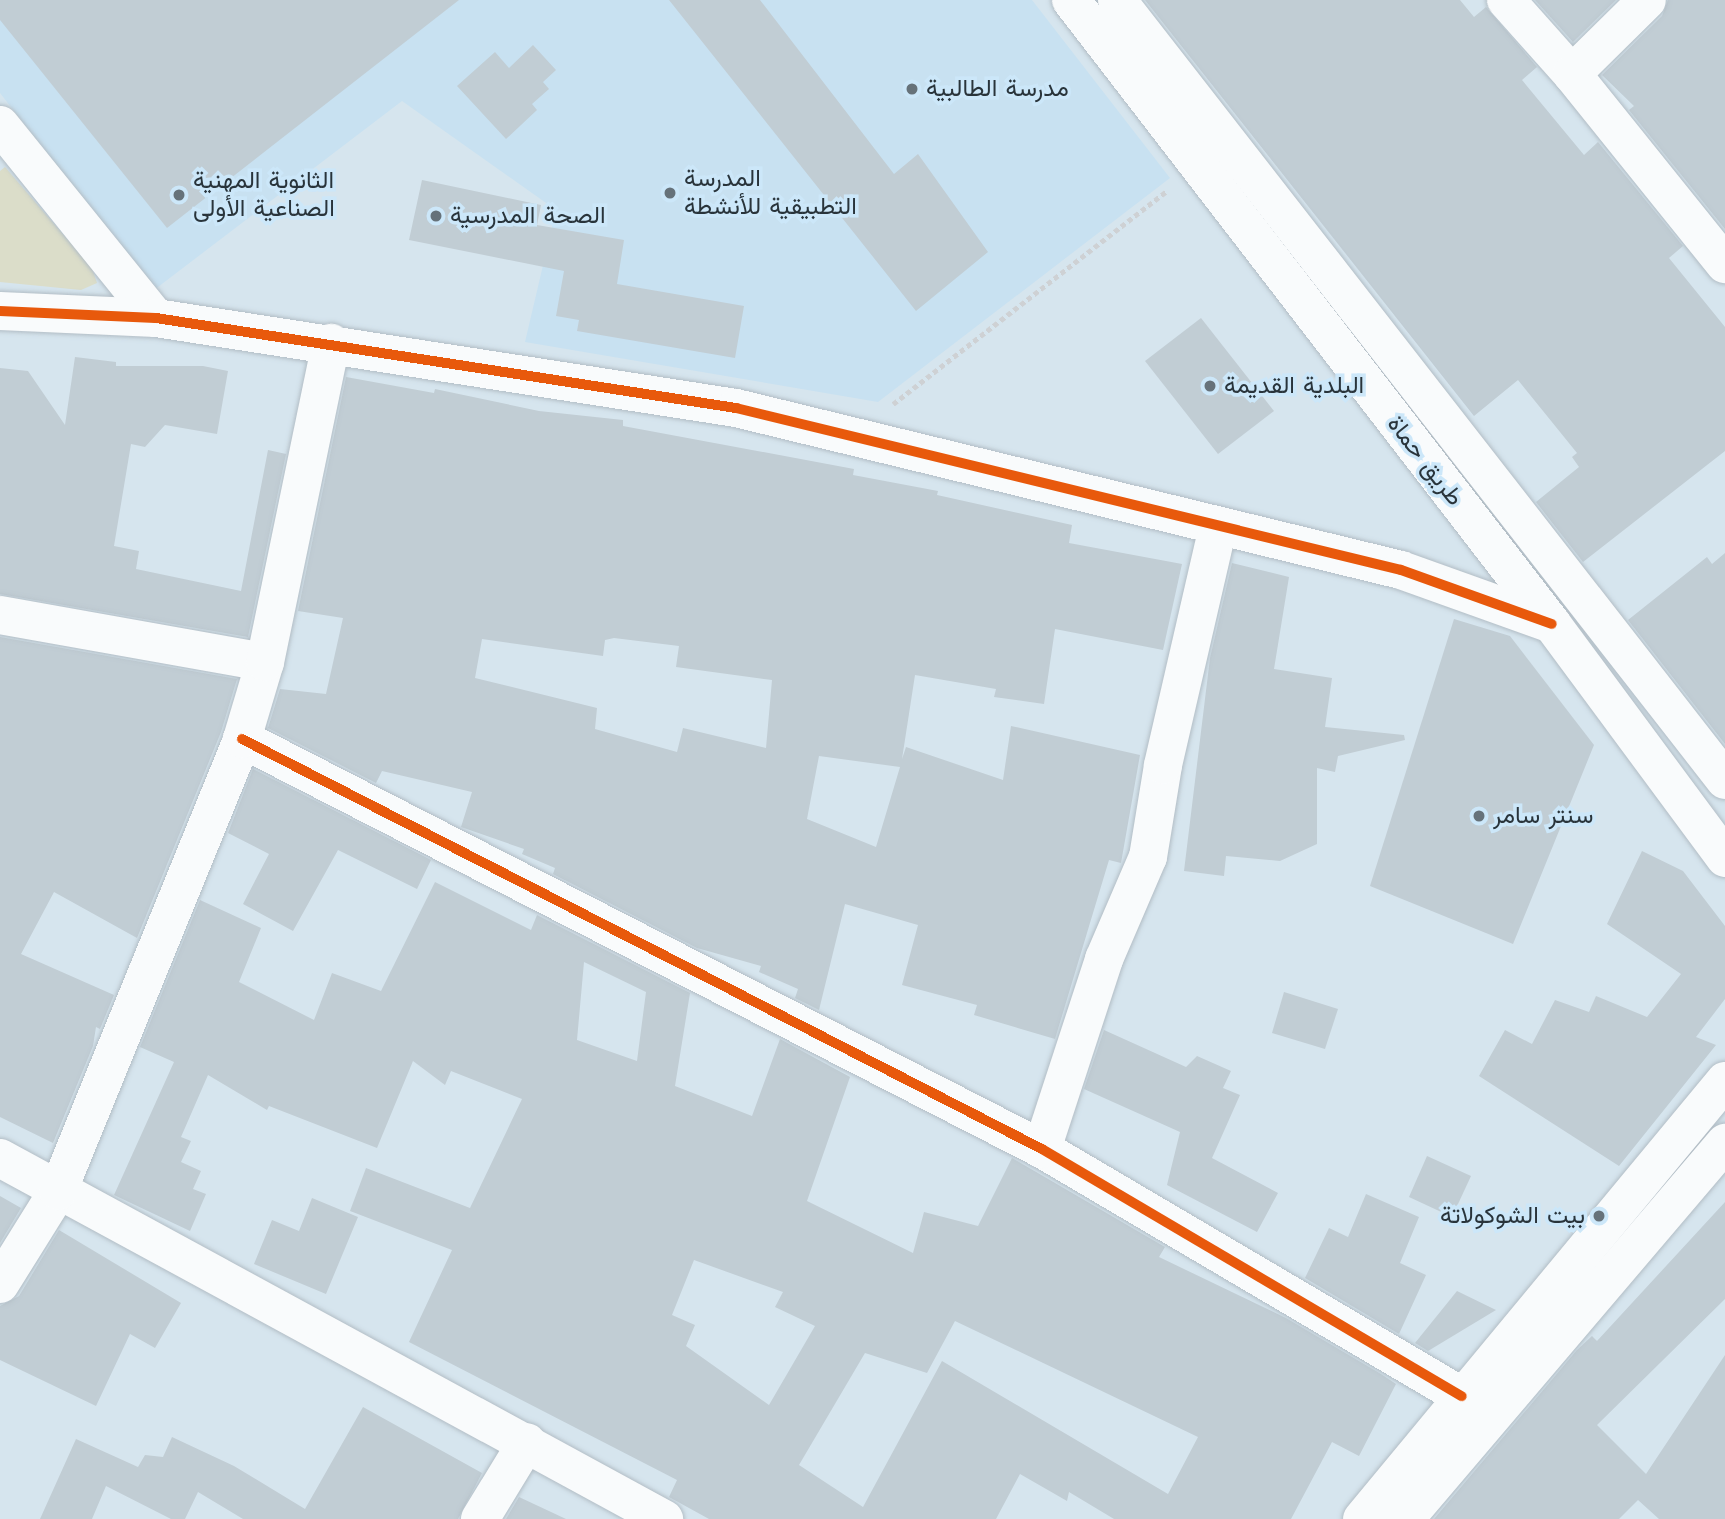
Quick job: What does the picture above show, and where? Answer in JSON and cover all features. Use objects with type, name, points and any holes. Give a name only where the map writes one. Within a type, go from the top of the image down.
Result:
[{"type":"street","name":"طريق حماة","points":[[1071,0],[1552,624],[1725,858]]},
{"type":"street","name":"طريق حماة","points":[[1117,0],[1725,780]]},
{"type":"street","points":[[1506,0],[1572,74],[1725,264]]},
{"type":"street","points":[[1572,74],[1647,0]]},
{"type":"street","points":[[0,125],[156,318]]},
{"type":"street","points":[[0,310],[156,318],[736,408],[1401,570],[1552,624]]},
{"type":"street","points":[[0,1284],[58,1191],[242,739],[265,662],[331,344]]},
{"type":"street","points":[[1042,1149],[1104,958],[1148,857],[1163,765],[1217,527]]},
{"type":"street","points":[[0,615],[265,662]]},
{"type":"street","points":[[242,739],[1042,1149],[1462,1396]]},
{"type":"street","points":[[1362,1519],[1725,1081]]},
{"type":"street","points":[[1405,1519],[1725,1143]]},
{"type":"street","points":[[0,1158],[527,1442],[664,1519]]},
{"type":"street","points":[[480,1519],[527,1442]]},
{"type":"path","points":[[852,437],[1199,166]]},
{"type":"shaded area","points":[[0,0],[1032,0],[1170,178],[878,402],[525,342],[556,210],[402,101],[154,290],[0,93]]},
{"type":"green space","points":[[5,167],[92,268],[97,283],[81,290],[0,282],[0,171]]},
{"type":"building","name":"الثانوية المهنية الصناعية الأولى","points":[[0,0],[459,0],[167,228],[0,20]]},
{"type":"building","name":"مدرسة الطالبية","points":[[669,0],[760,0],[894,174],[918,154],[988,252],[916,311]]},
{"type":"building","points":[[1145,0],[1460,0],[1474,17],[1486,7],[1537,67],[1522,80],[1584,155],[1598,142],[1683,246],[1669,258],[1725,327],[1725,451],[1583,562],[1536,502],[1579,467],[1572,457],[1577,453],[1518,380],[1474,416]]},
{"type":"building","points":[[1535,0],[1616,0],[1573,42]]},
{"type":"building","points":[[1668,0],[1725,0],[1725,229],[1629,110],[1634,106],[1602,75],[1662,16]]},
{"type":"building","points":[[533,45],[556,70],[543,82],[549,89],[532,104],[537,110],[506,139],[457,86],[495,52],[509,68]]},
{"type":"building","points":[[422,180],[541,205],[537,225],[624,240],[617,284],[744,306],[735,358],[577,331],[579,320],[556,316],[564,271],[409,240]]},
{"type":"building","name":"البلدية القديمة","points":[[1201,318],[1274,411],[1218,454],[1145,361]]},
{"type":"building","points":[[75,357],[116,362],[116,366],[203,366],[228,371],[217,434],[165,425],[145,447],[131,444],[114,546],[139,551],[136,569],[241,591],[268,450],[286,454],[248,637],[0,594],[0,368],[28,371],[65,425]]},
{"type":"building","points":[[346,377],[434,393],[435,389],[539,411],[623,420],[623,426],[854,469],[853,475],[938,491],[937,495],[1072,525],[1069,543],[1182,564],[1163,650],[1055,629],[1044,704],[994,697],[996,689],[915,675],[902,759],[906,747],[1003,780],[1011,726],[1140,755],[1121,863],[1109,860],[1055,1039],[974,1015],[977,1005],[902,985],[918,925],[845,904],[819,1010],[795,998],[798,989],[759,972],[761,966],[697,948],[553,874],[555,868],[522,854],[524,849],[461,827],[472,792],[382,771],[376,783],[268,728],[280,689],[326,694],[343,618],[298,611]],"holes":[[[614,638],[679,646],[676,667],[772,680],[766,748],[683,728],[677,752],[595,729],[597,708],[475,678],[482,639],[603,656],[605,640]],[[819,756],[900,767],[876,847],[807,819]]]},
{"type":"building","points":[[1725,553],[1725,744],[1628,620],[1707,557],[1712,564]]},
{"type":"building","points":[[1232,563],[1289,577],[1274,669],[1332,678],[1325,727],[1404,735],[1405,740],[1338,756],[1335,772],[1317,768],[1317,844],[1280,861],[1226,856],[1224,876],[1184,871],[1210,658]]},
{"type":"building","name":"سنتر سامر","points":[[1454,619],[1510,636],[1594,745],[1513,944],[1370,886]]},
{"type":"building","points":[[0,637],[237,679],[221,732],[137,938],[54,892],[21,954],[114,995],[100,1029],[96,1027],[93,1046],[53,1143],[0,1117]]},
{"type":"building","points":[[253,769],[431,860],[417,889],[338,850],[293,931],[243,904],[269,854],[228,833]]},
{"type":"building","points":[[1642,851],[1683,871],[1725,926],[1725,999],[1696,1037],[1716,1045],[1619,1166],[1479,1076],[1505,1030],[1532,1044],[1555,1000],[1589,1012],[1596,996],[1647,1017],[1681,974],[1607,924]]},
{"type":"building","points":[[435,882],[531,930],[537,915],[690,993],[675,1086],[752,1116],[780,1039],[850,1077],[807,1201],[913,1253],[924,1212],[978,1226],[1012,1158],[1165,1247],[1159,1257],[1286,1318],[1396,1384],[1359,1456],[1332,1442],[1291,1519],[1114,1519],[1069,1492],[1067,1501],[1020,1474],[996,1519],[709,1519],[669,1497],[677,1480],[409,1342],[452,1250],[350,1211],[366,1168],[470,1208],[522,1099],[451,1071],[445,1085],[413,1061],[377,1148],[269,1106],[267,1110],[208,1075],[181,1137],[191,1141],[181,1162],[201,1171],[193,1189],[206,1194],[190,1231],[114,1195],[174,1062],[140,1047],[200,900],[261,928],[239,982],[314,1020],[332,973],[381,991]],"holes":[[[584,962],[646,992],[637,1061],[577,1040]],[[694,1260],[783,1292],[775,1307],[815,1326],[769,1405],[686,1346],[695,1325],[672,1315]],[[955,1321],[1198,1437],[1168,1494],[942,1361],[863,1507],[799,1465],[865,1353],[927,1373]]]},
{"type":"building","points":[[1284,992],[1338,1009],[1325,1049],[1272,1033]]},
{"type":"building","points":[[1104,1030],[1186,1067],[1197,1056],[1231,1071],[1223,1088],[1240,1095],[1212,1158],[1278,1193],[1257,1232],[1167,1185],[1180,1132],[1084,1089]]},
{"type":"building","points":[[1427,1156],[1471,1176],[1452,1217],[1409,1197]]},
{"type":"building","points":[[1366,1194],[1419,1217],[1400,1263],[1426,1275],[1399,1334],[1305,1278],[1329,1228],[1348,1237]]},
{"type":"building","points":[[0,1196],[21,1208],[0,1243]]},
{"type":"building","points":[[312,1198],[358,1217],[326,1294],[254,1264],[272,1220],[299,1231]]},
{"type":"building","points":[[1725,1202],[1725,1299],[1597,1425],[1646,1474],[1725,1355],[1725,1519],[1659,1519],[1638,1500],[1619,1519],[1434,1519],[1577,1350],[1592,1336],[1597,1341]]},
{"type":"building","points":[[59,1230],[181,1303],[155,1348],[130,1334],[96,1406],[0,1360],[0,1306],[19,1296]]},
{"type":"building","points":[[1457,1291],[1496,1310],[1428,1351],[1415,1343]]},
{"type":"building","points":[[363,1407],[482,1473],[458,1519],[243,1519],[198,1492],[185,1519],[171,1519],[106,1486],[92,1519],[40,1519],[76,1439],[138,1467],[145,1455],[163,1457],[172,1437],[234,1466],[305,1509]]},
{"type":"building","points":[[519,1497],[566,1519],[506,1519]]},
{"type":"cycle path","points":[[0,311],[156,318],[736,408],[1401,570],[1552,624]]},
{"type":"cycle path","points":[[242,739],[1042,1149],[1462,1396]]},
{"type":"place","name":"مدرسة الطالبية","points":[[912,89]]},
{"type":"place","name":"المدرسة التطبيقية للأنشطة","points":[[670,193]]},
{"type":"place","name":"الثانوية المهنية الصناعية الأولى","points":[[179,195]]},
{"type":"place","name":"الصحة المدرسية","points":[[436,216]]},
{"type":"place","name":"البلدية القديمة","points":[[1210,386]]},
{"type":"place","name":"سنتر سامر","points":[[1479,816]]},
{"type":"place","name":"بيت الشوكولاتة","points":[[1599,1216]]}]
